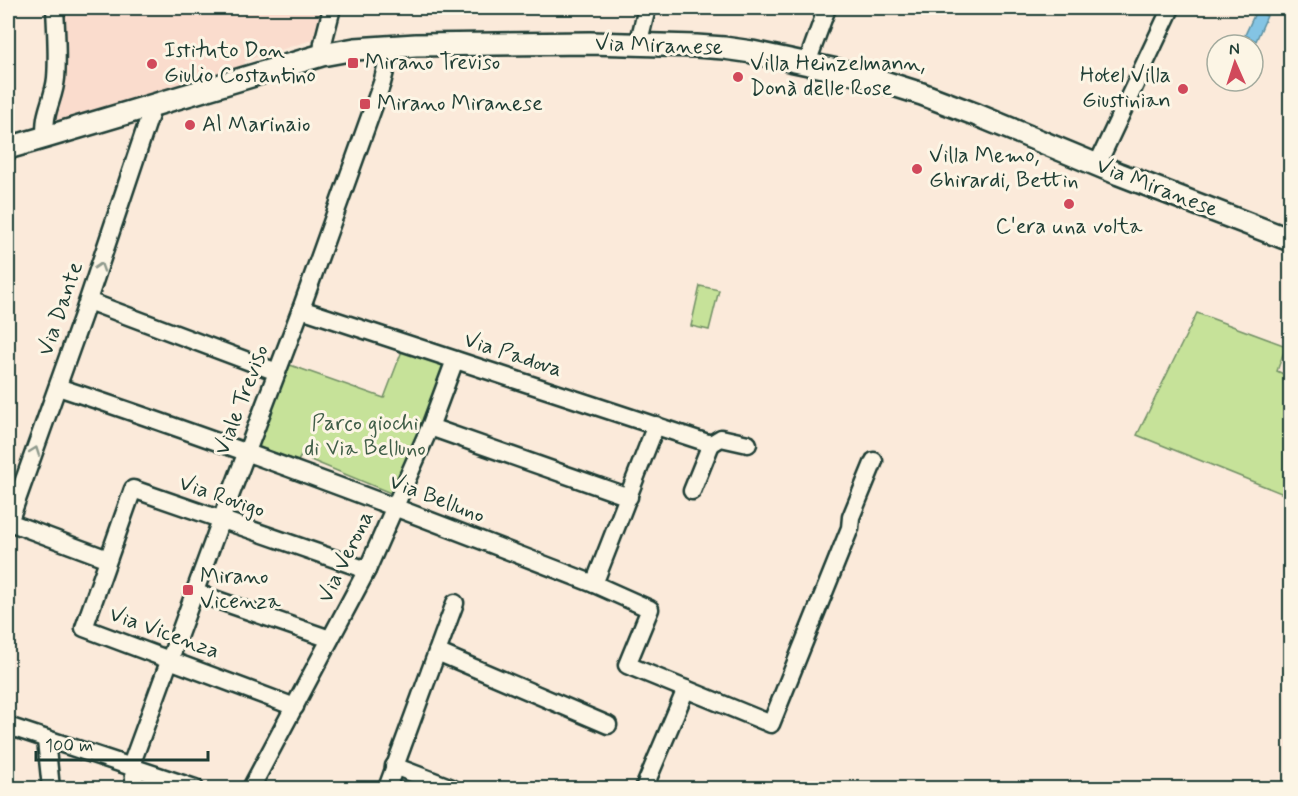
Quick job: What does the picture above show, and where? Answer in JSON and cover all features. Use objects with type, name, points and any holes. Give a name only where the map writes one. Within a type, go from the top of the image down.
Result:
[{"type":"main road","name":"Via Miranese","points":[[8,148],[322,55],[355,49],[590,43],[724,48],[865,76],[922,94],[1290,240]]},
{"type":"street","points":[[46,137],[46,116],[56,80],[55,8]]},
{"type":"street","points":[[322,55],[332,8]]},
{"type":"street","points":[[638,45],[647,8]]},
{"type":"street","points":[[807,63],[827,8]]},
{"type":"street","points":[[1097,165],[1171,8]]},
{"type":"street","name":"Viale Treviso","points":[[132,768],[169,659],[246,451],[302,309],[382,83],[389,56],[388,47]]},
{"type":"street","name":"Via Dante","points":[[8,524],[88,301],[150,115],[148,106]]},
{"type":"street","points":[[88,301],[277,372]]},
{"type":"street","name":"Via Padova","points":[[302,309],[711,444],[721,438],[748,444]]},
{"type":"street","name":"Via Verona","points":[[250,789],[367,570],[430,427],[455,360]]},
{"type":"street","name":"Via Belluno","points":[[58,387],[246,451],[396,507],[594,584],[650,609],[627,665],[771,724],[850,528],[851,517],[874,461]]},
{"type":"street","points":[[594,584],[656,425]]},
{"type":"street","points":[[430,427],[629,497]]},
{"type":"street","points":[[692,491],[711,444]]},
{"type":"street","name":"Via Rovigo","points":[[108,559],[134,489],[367,570]]},
{"type":"street","points":[[8,524],[108,559]]},
{"type":"street","name":"Via Vicenza","points":[[108,559],[84,628],[295,707]]},
{"type":"street","name":"Via Verona","points":[[194,592],[330,639]]},
{"type":"street","points":[[387,789],[455,603]]},
{"type":"street","points":[[437,652],[608,725]]},
{"type":"street","points":[[644,789],[686,689]]},
{"type":"street","points":[[8,726],[195,789]]},
{"type":"street","points":[[46,740],[51,789]]},
{"type":"street","points":[[394,766],[452,789]]},
{"type":"street","points":[[132,768],[135,789]]},
{"type":"shaded area","name":"Istituto Don Giulio Costantino","points":[[62,8],[324,8],[315,39],[245,61],[243,68],[54,125],[49,115]]},
{"type":"green space","points":[[700,286],[719,290],[709,330],[691,326]]},
{"type":"green space","points":[[1197,313],[1286,346],[1277,371],[1290,377],[1290,486],[1286,495],[1137,435]]},
{"type":"green space","name":"Parco giochi di Via Belluno","points":[[402,351],[446,366],[393,494],[301,456],[298,461],[257,447],[290,365],[384,398]]},
{"type":"water","points":[[1256,11],[1267,16],[1260,33],[1246,33]]},
{"type":"place","name":"Mirano Treviso","points":[[353,63]]},
{"type":"place","name":"Istituto Don Giulio Costantino","points":[[152,64]]},
{"type":"place","name":"Villa Heinzelmann, Donà delle Rose","points":[[738,77]]},
{"type":"place","name":"Hotel Villa Giustinian","points":[[1183,89]]},
{"type":"place","name":"Mirano Miranese","points":[[365,104]]},
{"type":"place","name":"Al Marinaio","points":[[190,125]]},
{"type":"place","name":"Villa Memo, Ghirardi, Bettin","points":[[917,169]]},
{"type":"place","name":"C'era una volta","points":[[1069,204]]},
{"type":"place","name":"Mirano Vicenza","points":[[188,590]]}]
